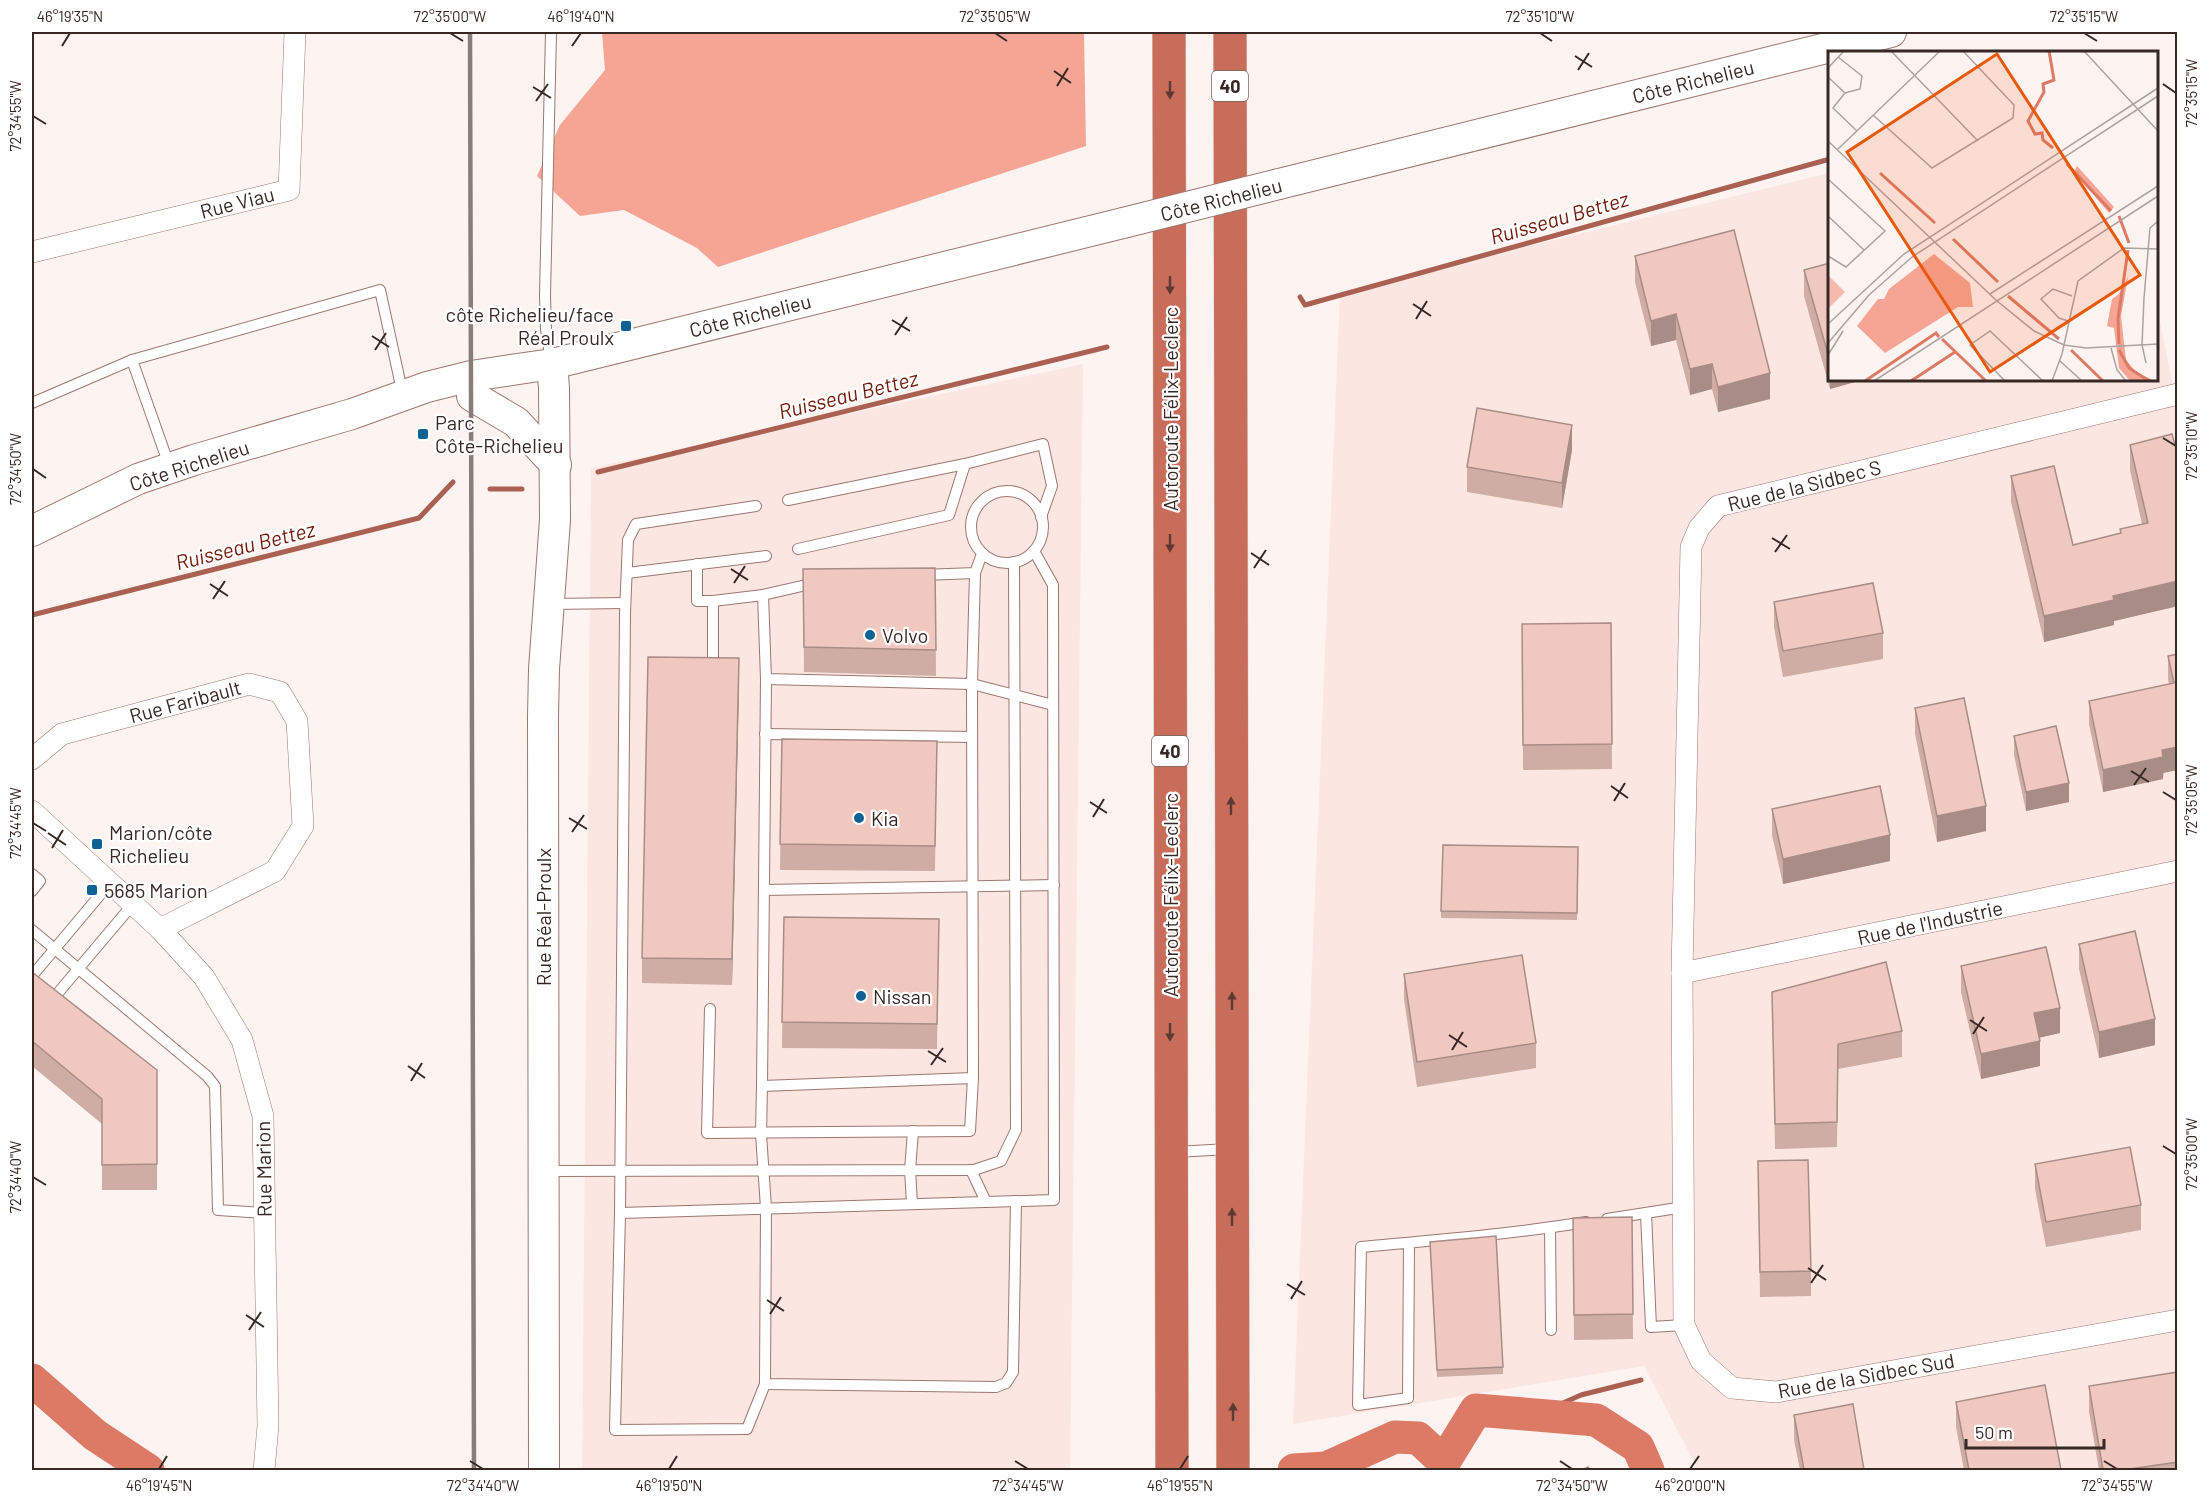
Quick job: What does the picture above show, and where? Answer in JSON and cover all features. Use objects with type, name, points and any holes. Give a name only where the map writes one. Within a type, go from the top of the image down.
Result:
[{"type":"highway","name":"Autoroute Félix-Leclerc","points":[[1169,32],[1172,1470]]},
{"type":"highway","name":"40","points":[[1230,32],[1233,1470]]},
{"type":"street","name":"Rue Viau","points":[[32,252],[289,190],[295,32]]},
{"type":"street","name":"Côte Richelieu","points":[[32,531],[138,479],[471,376],[552,364],[1891,32]]},
{"type":"street","name":"Côte Richelieu","points":[[352,414],[431,404],[472,396],[495,390],[552,364]]},
{"type":"street","name":"Rue Réal-Proulx","points":[[544,1470],[543,716],[544,669],[555,541],[556,465],[552,364]]},
{"type":"street","name":"Rue de la Sidbec S","points":[[1682,973],[1691,547],[1699,528],[1718,506],[2178,394]]},
{"type":"street","points":[[472,396],[516,422],[556,465]]},
{"type":"street","name":"Rue Faribault","points":[[32,759],[62,734],[249,684],[280,692],[297,721],[303,826],[275,871],[160,929]]},
{"type":"street","name":"Rue Marion","points":[[32,811],[160,929],[204,977],[242,1040],[263,1116],[268,1426],[264,1470]]},
{"type":"street","name":"Rue de l'Industrie","points":[[1682,973],[2178,872]]},
{"type":"street","name":"Rue de la Sidbec Sud","points":[[1682,973],[1684,1325],[1701,1361],[1732,1388],[1776,1392],[2178,1320]]},
{"type":"lane","points":[[550,32],[545,295],[546,328],[552,364]]},
{"type":"lane","points":[[32,403],[132,360],[380,290],[403,396]]},
{"type":"lane","points":[[132,360],[170,468]]},
{"type":"lane","points":[[788,500],[965,464],[1043,444],[1052,486],[1041,517]]},
{"type":"lane","points":[[798,549],[949,515],[965,464]]},
{"type":"lane","points":[[1005,491],[1017,492],[1036,506],[1043,530],[1034,551],[1025,558],[1003,563],[982,554],[971,533],[971,521],[975,510],[983,500],[1005,491]]},
{"type":"lane","points":[[756,506],[636,524],[628,540],[625,603],[620,1213],[615,1430],[747,1430],[765,1384],[766,1209],[761,1134],[766,679],[763,595]]},
{"type":"lane","points":[[620,1213],[1054,1200],[1053,585],[1034,551]]},
{"type":"lane","points":[[710,1009],[707,1133],[970,1131],[973,1078],[972,684],[975,573],[982,554]]},
{"type":"lane","points":[[627,573],[766,556]]},
{"type":"lane","points":[[544,1171],[971,1170],[1001,1161],[1016,1130],[1014,562]]},
{"type":"lane","points":[[697,564],[697,601],[763,595],[826,581]]},
{"type":"lane","points":[[906,576],[975,573]]},
{"type":"lane","points":[[713,601],[713,663]]},
{"type":"lane","points":[[550,604],[625,603]]},
{"type":"lane","points":[[766,679],[972,684],[1053,705]]},
{"type":"lane","points":[[765,734],[972,737]]},
{"type":"lane","points":[[32,874],[40,881],[32,891]]},
{"type":"lane","points":[[32,976],[110,884]]},
{"type":"lane","points":[[764,890],[1054,885]]},
{"type":"lane","points":[[52,1000],[133,904]]},
{"type":"lane","points":[[32,930],[207,1076],[215,1086],[218,1210],[265,1213]]},
{"type":"lane","points":[[762,1086],[973,1078]]},
{"type":"lane","points":[[912,1204],[910,1170],[913,1131]]},
{"type":"lane","points":[[1171,1152],[1232,1149]]},
{"type":"lane","points":[[971,1170],[986,1202]]},
{"type":"lane","points":[[765,1384],[996,1387],[1006,1383],[1013,1372],[1016,1201]]},
{"type":"lane","points":[[1409,1243],[1408,1398],[1358,1406],[1361,1247],[1550,1228],[1684,1207]]},
{"type":"lane","points":[[1646,1213],[1651,1327],[1684,1325]]},
{"type":"lane","points":[[1550,1228],[1551,1330]]},
{"type":"shaded area","points":[[602,32],[1084,32],[1086,146],[718,267],[697,248],[624,210],[580,216],[537,176],[560,125],[605,70]]},
{"type":"shaded area","points":[[1828,173],[1828,381],[2158,381],[2158,311],[2178,411],[2177,1470],[1698,1470],[1644,1366],[1293,1424],[1340,292]]},
{"type":"shaded area","points":[[1083,364],[1070,1470],[582,1470],[591,468]]},
{"type":"building","points":[[1734,230],[1770,373],[1718,387],[1712,364],[1690,369],[1676,314],[1651,321],[1635,256]]},
{"type":"building","points":[[1828,264],[1828,354],[1804,270]]},
{"type":"building","points":[[1477,408],[1572,425],[1562,483],[1467,467]]},
{"type":"building","points":[[2172,434],[2178,456],[2178,581],[2113,596],[2114,600],[2044,616],[2011,476],[2054,466],[2073,545],[2121,533],[2120,529],[2148,523],[2130,445]]},
{"type":"building","name":"Volvo","points":[[935,568],[936,650],[804,647],[803,569]]},
{"type":"building","points":[[1873,583],[1883,633],[1783,651],[1774,602]]},
{"type":"building","points":[[1611,623],[1612,744],[1523,745],[1522,624]]},
{"type":"building","points":[[2178,654],[2178,747],[2162,750],[2163,757],[2103,770],[2089,701],[2174,683],[2168,656]]},
{"type":"building","points":[[648,657],[739,658],[732,959],[642,958]]},
{"type":"building","points":[[1964,698],[1986,806],[1937,816],[1915,708]]},
{"type":"building","points":[[2056,726],[2069,783],[2026,792],[2014,736]]},
{"type":"building","name":"Kia","points":[[782,739],[937,741],[935,846],[780,844]]},
{"type":"building","points":[[1880,786],[1890,835],[1783,859],[1772,809]]},
{"type":"building","points":[[1443,845],[1578,847],[1577,913],[1441,911]]},
{"type":"building","name":"Nissan","points":[[784,917],[939,919],[937,1024],[782,1022]]},
{"type":"building","points":[[2135,931],[2155,1019],[2099,1032],[2079,944]]},
{"type":"building","points":[[2046,947],[2060,1008],[2034,1013],[2040,1041],[1981,1054],[1961,966]]},
{"type":"building","points":[[1522,955],[1536,1043],[1417,1062],[1404,974]]},
{"type":"building","points":[[1886,962],[1902,1031],[1838,1044],[1837,1122],[1775,1124],[1772,992]]},
{"type":"building","points":[[32,972],[157,1070],[157,1164],[102,1165],[102,1099],[32,1041]]},
{"type":"building","points":[[2130,1147],[2141,1205],[2046,1222],[2035,1164]]},
{"type":"building","points":[[1808,1160],[1811,1271],[1760,1272],[1758,1161]]},
{"type":"building","points":[[1632,1217],[1633,1314],[1574,1315],[1573,1218]]},
{"type":"building","points":[[1496,1236],[1503,1367],[1437,1370],[1430,1242]]},
{"type":"building","points":[[2178,1372],[2178,1462],[2123,1470],[2103,1470],[2089,1386]]},
{"type":"building","points":[[2045,1385],[2061,1470],[1969,1470],[1956,1402]]},
{"type":"building","points":[[1853,1404],[1864,1470],[1804,1470],[1794,1415]]},
{"type":"waterway","name":"Ruisseau Bettez","points":[[1300,297],[1305,305],[1828,160]]},
{"type":"waterway","name":"Ruisseau Bettez","points":[[598,472],[1107,347]]},
{"type":"waterway","name":"Ruisseau Bettez","points":[[32,615],[419,518],[453,482]]},
{"type":"waterway","name":"Ruisseau Bettez","points":[[490,489],[522,489]]},
{"type":"waterway","points":[[32,1380],[95,1435],[148,1470]]},
{"type":"waterway","points":[[1536,1415],[1581,1395],[1641,1380]]},
{"type":"waterway","points":[[1294,1470],[1326,1468],[1395,1437],[1418,1438],[1444,1462],[1476,1410],[1596,1420],[1638,1447],[1648,1470]]},
{"type":"railway","points":[[470,32],[474,1470]]},
{"type":"place","name":"côte Richelieu/face Réal Proulx","points":[[626,326]]},
{"type":"place","name":"Parc Côte-Richelieu","points":[[423,434]]},
{"type":"place","name":"Volvo","points":[[870,635]]},
{"type":"place","name":"Kia","points":[[859,818]]},
{"type":"place","name":"Marion/côte Richelieu","points":[[97,844]]},
{"type":"place","name":"5685 Marion","points":[[92,890]]},
{"type":"place","name":"Nissan","points":[[861,996]]}]
